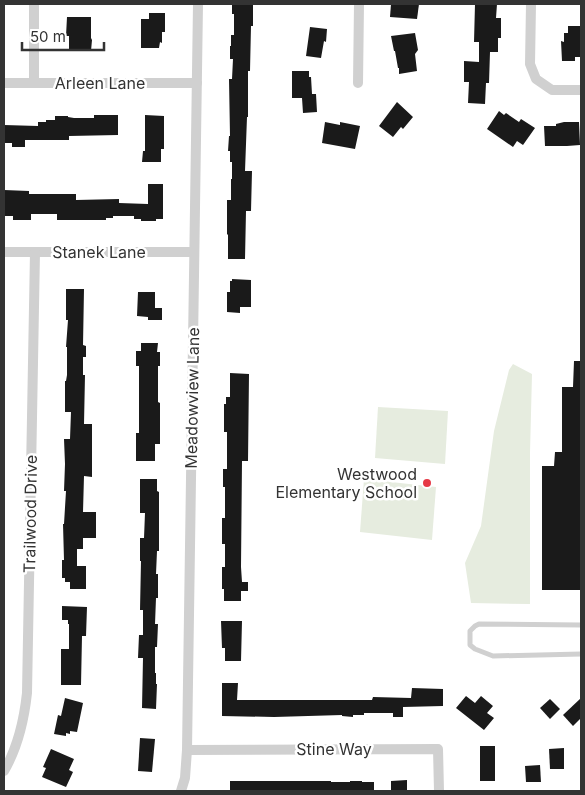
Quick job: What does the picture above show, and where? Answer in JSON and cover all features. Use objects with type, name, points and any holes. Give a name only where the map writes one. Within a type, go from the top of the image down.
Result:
[{"type":"street","points":[[34,4],[34,83]]},
{"type":"street","name":"Meadowview Lane","points":[[181,791],[185,778],[187,750],[198,4]]},
{"type":"street","points":[[358,83],[359,4]]},
{"type":"street","points":[[531,4],[530,64],[536,78],[552,90],[581,90]]},
{"type":"street","name":"Arleen Lane","points":[[4,83],[196,83]]},
{"type":"street","name":"Stanek Lane","points":[[4,252],[194,252]]},
{"type":"street","name":"Trailwood Drive","points":[[4,771],[17,742],[24,718],[27,693],[35,252]]},
{"type":"street","name":"Stine Way","points":[[187,750],[438,749],[438,791]]},
{"type":"lane","points":[[581,624],[479,624],[470,631],[469,638],[470,645],[475,649],[493,656],[581,654]]},
{"type":"shaded area","points":[[513,364],[532,374],[530,604],[471,603],[465,563],[481,526],[494,431],[509,370]]},
{"type":"shaded area","points":[[378,407],[448,411],[445,464],[375,458]]},
{"type":"shaded area","points":[[364,479],[436,487],[432,540],[360,532]]},
{"type":"building","points":[[232,4],[253,4],[250,71],[248,71],[245,171],[252,171],[251,211],[246,211],[245,259],[228,259],[227,200],[231,200],[232,179],[232,162],[230,162],[230,151],[228,151],[230,136],[229,79],[232,79],[233,59],[230,59],[230,46],[231,35],[234,35]]},
{"type":"building","points":[[391,4],[419,4],[417,19],[390,17]]},
{"type":"building","points":[[475,4],[497,4],[496,18],[501,18],[501,38],[498,38],[498,52],[490,52],[489,83],[486,83],[485,104],[468,103],[469,82],[464,82],[464,61],[479,62],[479,42],[474,42]]},
{"type":"building","points":[[149,13],[165,13],[165,32],[162,32],[162,43],[160,42],[159,48],[141,48],[141,19],[149,19]]},
{"type":"building","points":[[67,17],[91,17],[91,51],[69,51],[69,36],[66,36]]},
{"type":"building","points":[[568,26],[581,26],[581,57],[575,57],[575,61],[562,61],[561,41],[564,42],[564,33],[568,33]]},
{"type":"building","points":[[310,27],[327,29],[326,42],[324,41],[321,58],[306,56]]},
{"type":"building","points":[[415,33],[418,50],[415,54],[417,71],[399,74],[391,36]]},
{"type":"building","points":[[292,71],[309,71],[312,94],[316,94],[317,112],[303,113],[302,98],[292,98]]},
{"type":"building","points":[[397,102],[413,117],[393,137],[379,126]]},
{"type":"building","points":[[499,111],[504,115],[506,113],[519,122],[521,119],[535,128],[523,145],[517,141],[513,147],[487,129]]},
{"type":"building","points":[[94,115],[118,115],[118,135],[69,136],[69,140],[25,140],[25,147],[12,147],[12,143],[4,143],[4,125],[38,126],[38,122],[55,120],[55,116],[94,118]]},
{"type":"building","points":[[145,115],[164,116],[164,149],[161,149],[161,162],[142,162],[143,151],[145,151]]},
{"type":"building","points":[[325,122],[340,125],[340,122],[360,126],[355,149],[322,143]]},
{"type":"building","points":[[579,122],[580,145],[545,146],[544,126],[556,126],[556,124]]},
{"type":"building","points":[[148,184],[163,184],[163,219],[141,221],[141,219],[134,219],[134,216],[113,216],[113,218],[106,218],[106,220],[57,220],[57,214],[31,214],[31,220],[13,220],[13,216],[4,216],[4,190],[29,191],[29,194],[76,194],[76,200],[119,199],[119,203],[148,204]]},
{"type":"building","points":[[232,279],[251,280],[251,307],[240,307],[240,313],[227,312],[227,292],[230,292],[230,281]]},
{"type":"building","points":[[66,289],[84,289],[83,345],[86,346],[86,357],[83,357],[83,375],[85,375],[84,424],[92,424],[92,477],[84,476],[83,512],[96,512],[96,538],[83,538],[83,549],[77,549],[77,566],[86,566],[86,589],[70,589],[70,582],[65,582],[65,578],[62,578],[66,491],[64,491],[64,439],[70,439],[71,412],[65,412],[68,320],[66,320]]},
{"type":"building","points":[[138,292],[155,292],[155,308],[162,308],[162,320],[148,320],[148,317],[137,316]]},
{"type":"building","points":[[141,343],[158,343],[157,352],[160,352],[158,402],[160,403],[160,444],[155,444],[155,461],[136,461],[136,433],[139,433],[139,366],[136,366],[136,351],[141,351]]},
{"type":"building","points":[[574,361],[581,361],[581,590],[542,590],[542,466],[554,466],[555,452],[562,452],[562,387],[573,387]]},
{"type":"building","points":[[230,373],[249,374],[248,461],[242,461],[241,567],[242,582],[248,582],[248,591],[241,591],[241,601],[224,601],[224,589],[222,589],[222,567],[225,567],[225,544],[222,544],[222,518],[225,518],[223,469],[227,469],[227,432],[224,432],[224,404],[226,404],[226,397],[230,397]]},
{"type":"building","points":[[140,479],[157,479],[157,491],[159,492],[159,551],[157,551],[156,574],[158,574],[158,598],[156,598],[155,624],[158,624],[157,647],[155,647],[156,709],[142,708],[143,658],[138,658],[139,635],[143,635],[143,610],[140,610],[140,538],[144,538],[145,513],[140,513]]},
{"type":"building","points":[[62,606],[87,607],[86,636],[82,636],[81,685],[61,685],[61,649],[69,649],[69,624],[68,620],[62,620]]},
{"type":"building","points":[[221,621],[242,621],[241,661],[225,661],[225,648],[222,648]]},
{"type":"building","points":[[222,683],[238,683],[237,700],[372,700],[373,697],[411,698],[412,688],[443,689],[443,706],[403,707],[403,717],[393,717],[393,713],[364,713],[364,715],[353,715],[353,717],[342,715],[222,716]]},
{"type":"building","points":[[466,696],[475,703],[481,696],[493,706],[487,713],[494,718],[484,730],[456,708]]},
{"type":"building","points":[[65,698],[83,703],[77,732],[70,731],[70,734],[66,733],[66,736],[54,734],[58,715],[61,716]]},
{"type":"building","points":[[581,698],[581,718],[573,726],[563,715]]},
{"type":"building","points":[[550,699],[560,709],[550,719],[540,708]]},
{"type":"building","points":[[140,738],[155,739],[152,772],[138,771]]},
{"type":"building","points":[[480,746],[495,746],[495,781],[480,781]]},
{"type":"building","points":[[564,748],[564,769],[550,769],[549,749]]},
{"type":"building","points":[[51,749],[74,759],[69,770],[73,772],[66,787],[42,777],[46,768],[43,767]]},
{"type":"building","points":[[540,765],[541,782],[526,782],[525,766]]},
{"type":"building","points":[[407,780],[407,791],[391,791],[391,781]]},
{"type":"building","points":[[230,781],[362,781],[374,782],[374,791],[230,791]]},
{"type":"place","name":"Westwood Elementary School","points":[[427,483]]}]
